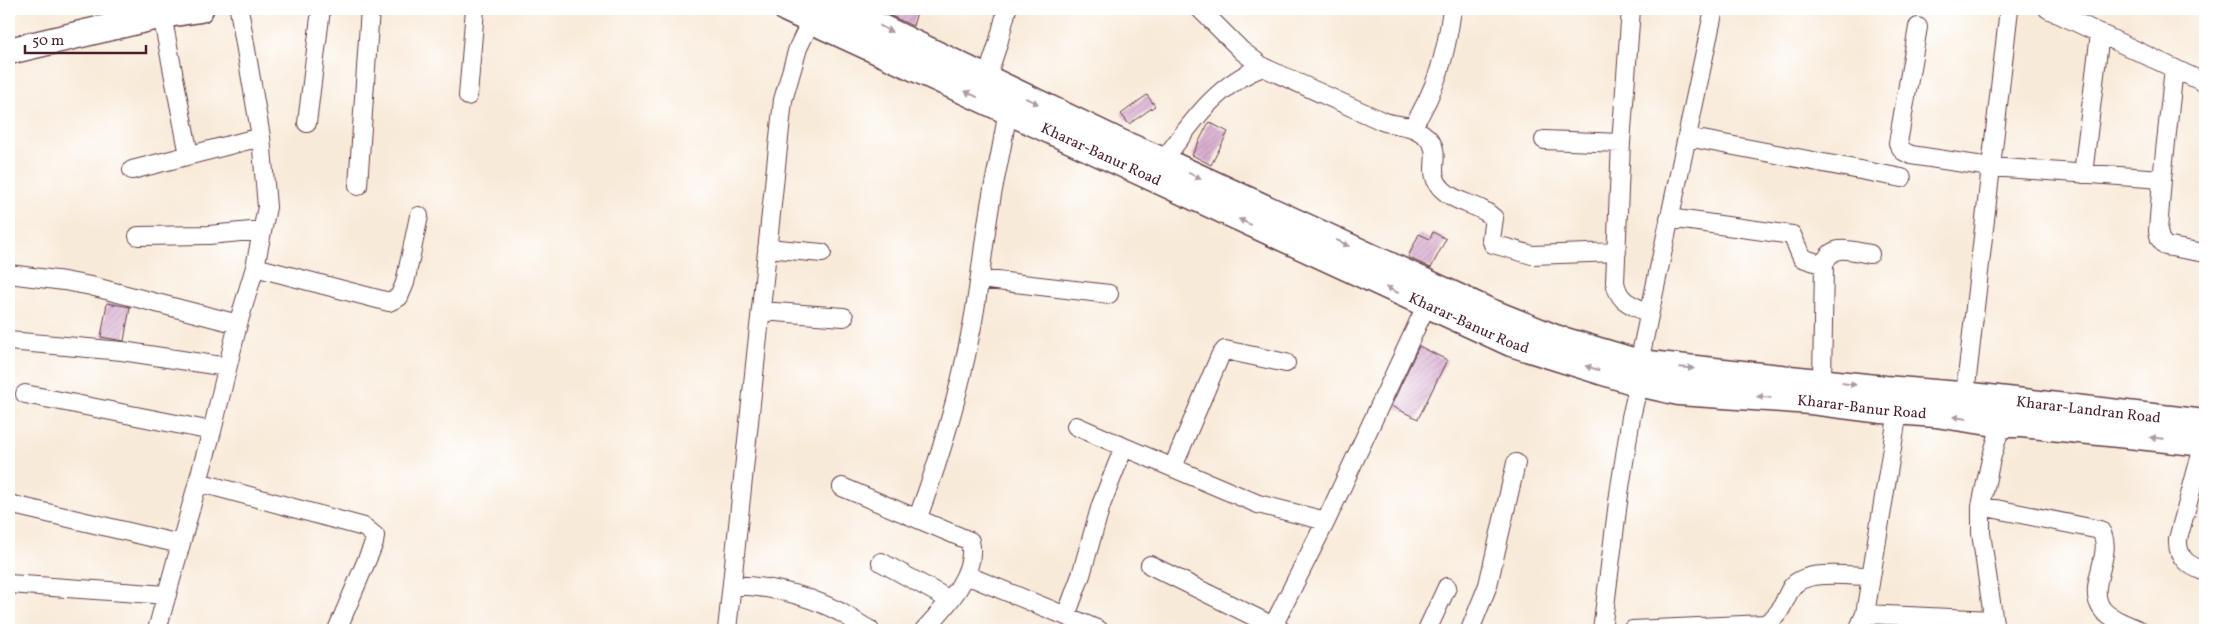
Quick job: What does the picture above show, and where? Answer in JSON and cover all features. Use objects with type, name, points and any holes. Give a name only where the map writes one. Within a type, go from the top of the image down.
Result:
[{"type":"highway","points":[[9,34],[117,9]]},
{"type":"highway","points":[[9,51],[162,15],[200,9]]},
{"type":"highway","name":"Kharar-Banur Road","points":[[787,9],[814,14],[1007,112],[1426,306],[1511,343],[1639,373],[1679,392],[1811,401],[1936,414],[2004,412]]},
{"type":"highway","points":[[842,9],[1120,144],[1164,161],[1488,311],[1639,373]]},
{"type":"highway","name":"Kharar-Landran Road","points":[[1639,373],[1822,381],[1885,389],[1968,395],[2004,412],[2205,436]]},
{"type":"street","points":[[157,630],[212,431],[238,324],[255,268],[267,207],[261,137],[239,9]]},
{"type":"street","points":[[307,123],[321,9]]},
{"type":"street","points":[[358,186],[370,9]]},
{"type":"street","points":[[468,96],[475,9]]},
{"type":"street","points":[[986,80],[1007,9]]},
{"type":"street","points":[[1200,9],[1242,51],[1263,67],[1382,121],[1401,127],[1412,128],[1433,142],[1435,176],[1442,189],[1454,198],[1488,212],[1494,218],[1491,239],[1493,244],[1532,255],[1617,252]]},
{"type":"street","points":[[1412,128],[1425,108],[1438,78],[1447,48],[1452,9]]},
{"type":"street","points":[[1631,9],[1621,144],[1615,282],[1618,294],[1622,299],[1648,313]]},
{"type":"street","points":[[1602,630],[1619,494],[1648,313],[1714,9]]},
{"type":"street","points":[[1968,395],[1990,168],[2009,9]]},
{"type":"street","points":[[2048,9],[2205,83]]},
{"type":"street","points":[[727,630],[783,100],[798,48],[814,14]]},
{"type":"street","points":[[162,15],[189,155]]},
{"type":"street","points":[[1918,27],[1898,142],[1903,151],[1911,155],[1990,168],[2162,179]]},
{"type":"street","points":[[2083,174],[2100,33]]},
{"type":"street","points":[[1164,161],[1218,92],[1245,73],[1263,67]]},
{"type":"street","points":[[2174,68],[2158,231],[2160,239],[2165,246],[2205,253]]},
{"type":"street","points":[[918,518],[938,463],[952,416],[971,334],[988,214],[1005,134],[1007,112]]},
{"type":"street","points":[[1686,136],[1902,178]]},
{"type":"street","points":[[132,170],[261,137]]},
{"type":"street","points":[[1544,140],[1621,144]]},
{"type":"street","points":[[255,268],[389,302],[399,297],[405,283],[419,216]]},
{"type":"street","points":[[1669,218],[1792,235],[1802,258],[1824,265]]},
{"type":"street","points":[[138,236],[209,235],[262,230]]},
{"type":"street","points":[[767,248],[822,254]]},
{"type":"street","points":[[1822,381],[1824,265],[1827,256],[1833,251],[1870,254]]},
{"type":"street","points":[[9,274],[91,286],[238,324]]},
{"type":"street","points":[[980,279],[1109,294]]},
{"type":"street","points":[[1150,564],[1275,629],[1426,306]]},
{"type":"street","points":[[760,311],[844,317]]},
{"type":"street","points":[[9,341],[122,351],[227,366]]},
{"type":"street","points":[[1173,466],[1220,356],[1225,350],[1286,363]]},
{"type":"street","points":[[25,394],[212,431]]},
{"type":"street","points":[[1858,630],[1865,614],[1898,411]]},
{"type":"street","points":[[1865,614],[1994,625],[1981,533],[1981,506],[2004,412]]},
{"type":"street","points":[[1076,426],[1258,504],[1326,521]]},
{"type":"street","points":[[2205,436],[2178,539],[2181,559],[2205,572]]},
{"type":"street","points":[[1066,616],[1081,575],[1101,505],[1124,447]]},
{"type":"street","points":[[1470,630],[1488,585],[1516,463]]},
{"type":"street","points":[[198,482],[364,527],[375,536],[374,543],[337,630]]},
{"type":"street","points":[[842,487],[970,541],[972,548],[966,575],[950,600],[924,630]]},
{"type":"street","points":[[9,504],[180,544]]},
{"type":"street","points":[[1981,506],[2100,530],[2104,536],[2105,545],[2097,593],[2099,603],[2103,611],[2139,630]]},
{"type":"street","points":[[881,562],[950,600]]},
{"type":"street","points":[[966,575],[1099,630]]},
{"type":"street","points":[[1632,630],[1765,624],[1776,618],[1791,588],[1798,579],[1808,575],[1870,576]]},
{"type":"street","points":[[9,584],[167,595]]},
{"type":"street","points":[[732,585],[789,592],[840,612],[860,628]]},
{"type":"street","points":[[1427,630],[1447,587]]},
{"type":"building","points":[[876,9],[918,9],[913,26]]},
{"type":"building","points":[[1147,95],[1155,106],[1129,124],[1121,114]]},
{"type":"building","points":[[1209,122],[1228,132],[1211,165],[1192,155]]},
{"type":"building","points":[[1433,232],[1446,239],[1431,268],[1408,257],[1419,234],[1430,239]]},
{"type":"building","points":[[107,303],[130,307],[124,341],[101,337]]},
{"type":"building","points":[[1419,346],[1447,360],[1418,419],[1391,406]]}]
